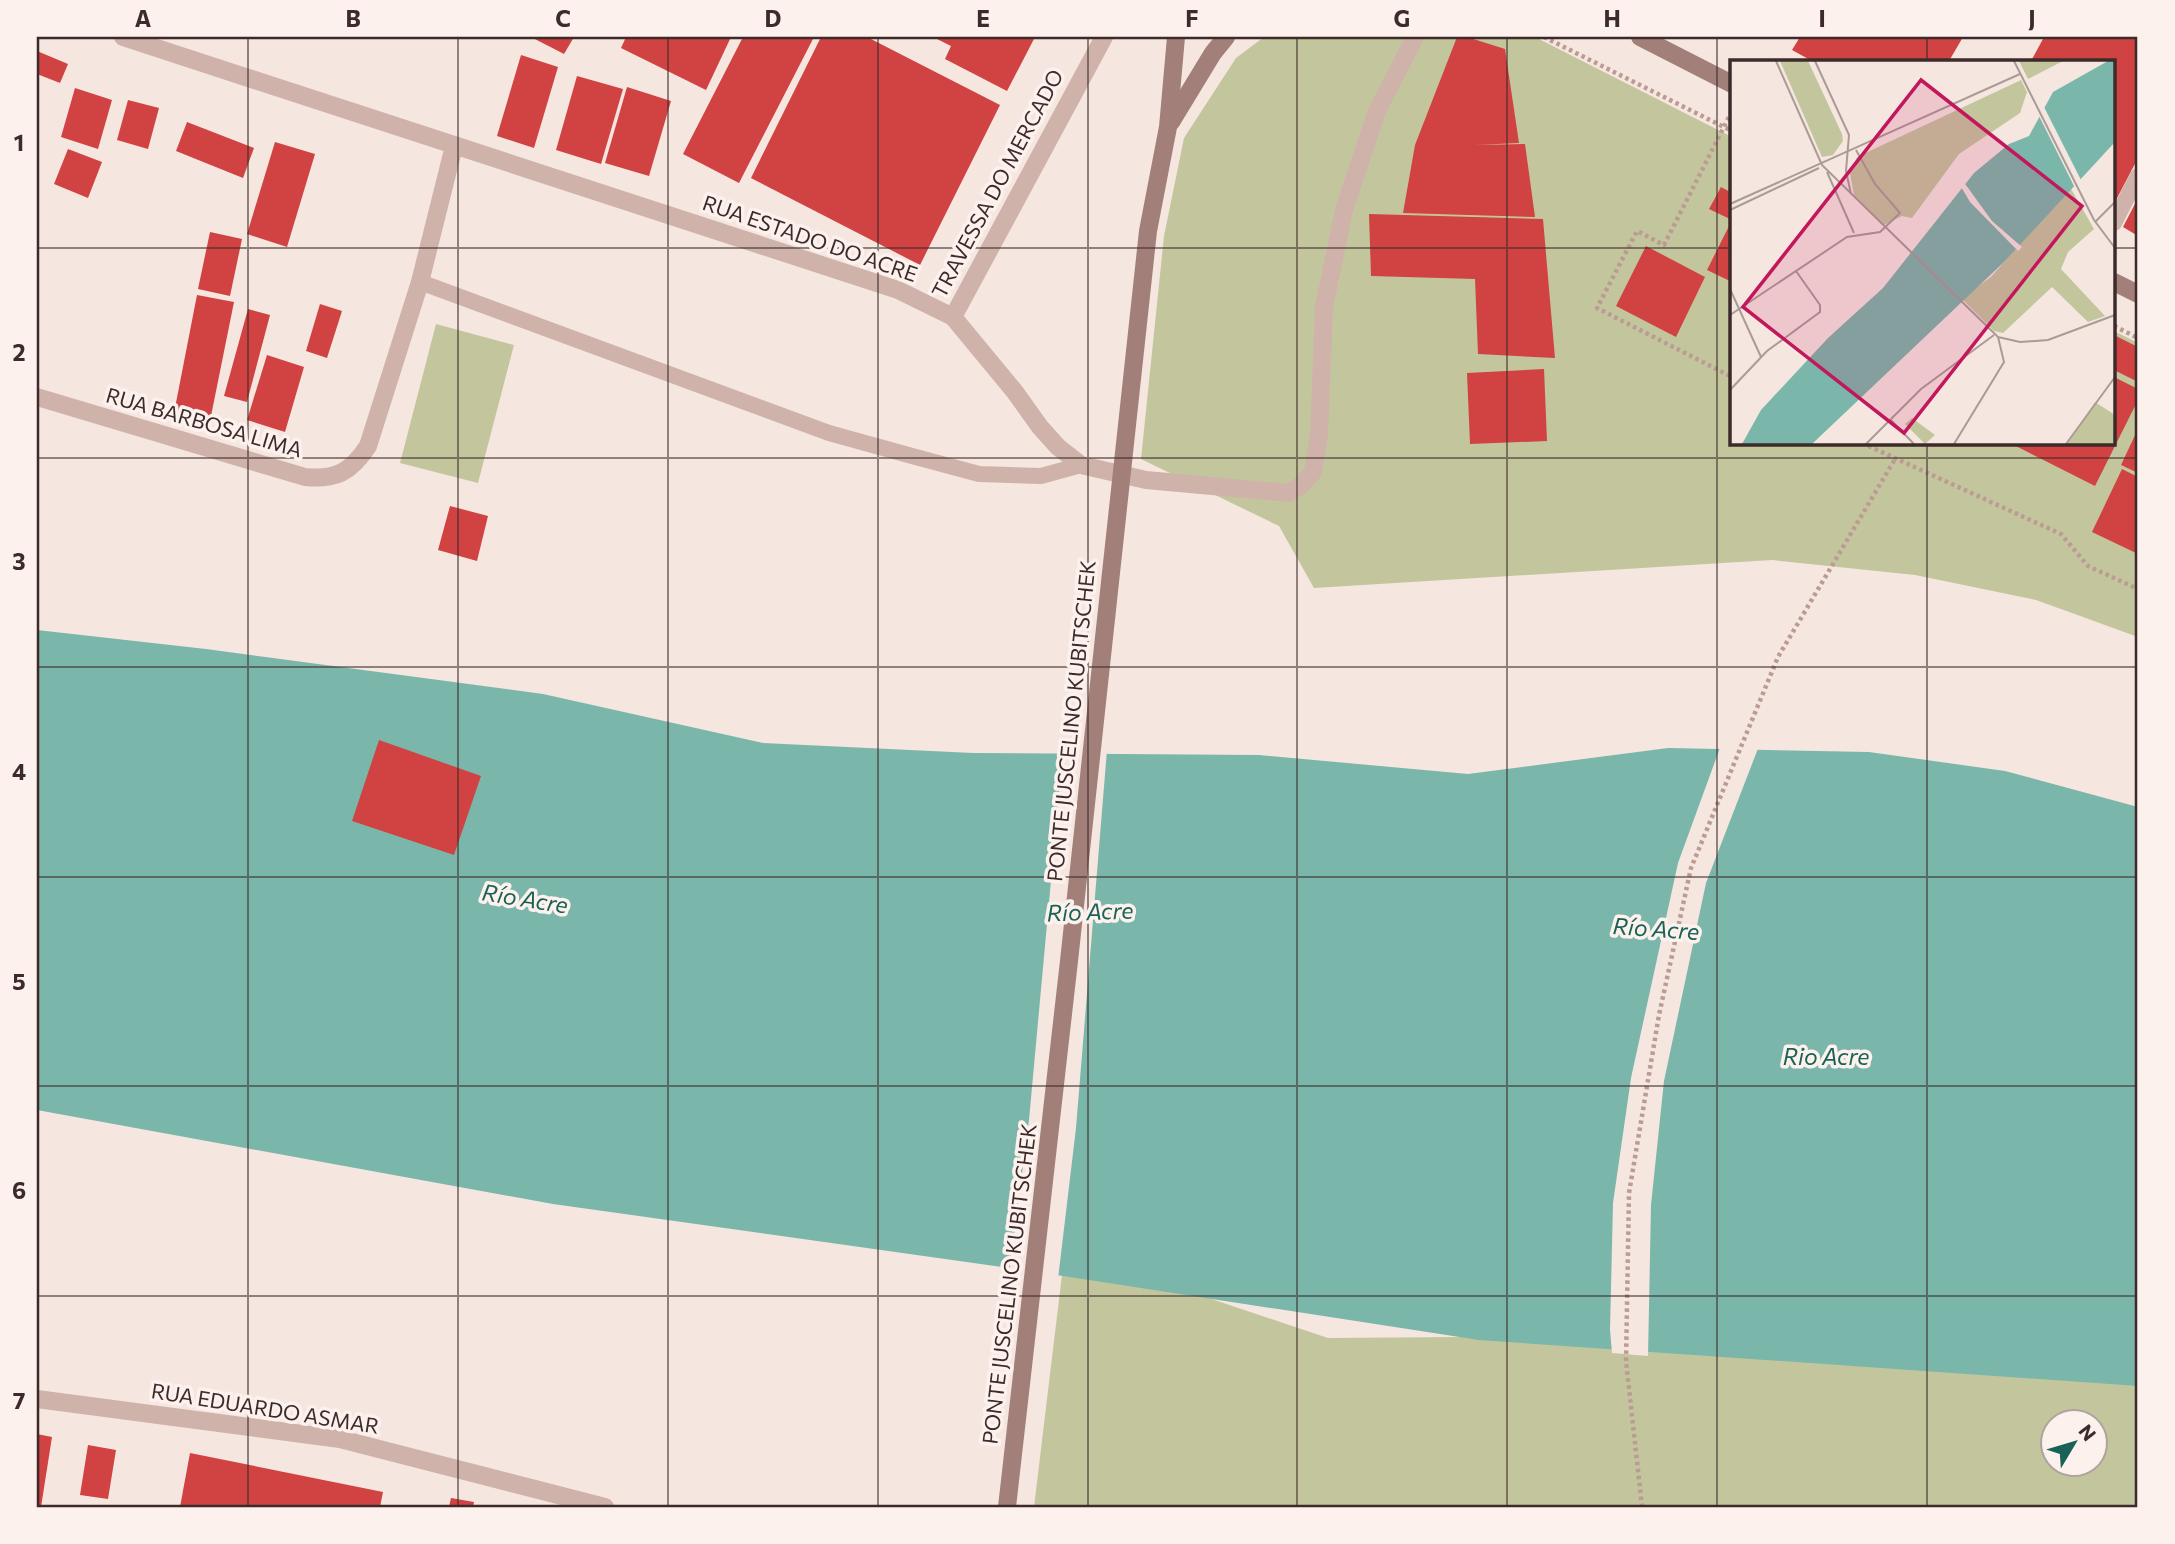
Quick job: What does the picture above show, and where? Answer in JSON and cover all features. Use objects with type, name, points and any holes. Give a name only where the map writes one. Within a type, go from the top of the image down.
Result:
[{"type":"main road","points":[[1168,127],[1176,37]]},
{"type":"main road","points":[[1168,127],[1213,53],[1226,37]]},
{"type":"main road","points":[[1640,37],[1730,83]]},
{"type":"main road","name":"PONTE JUSCELINO KUBITSCHEK","points":[[1007,1507],[1071,947],[1148,231],[1168,127]]},
{"type":"main road","points":[[2116,283],[2138,294]]},
{"type":"street","name":"RUA ESTADO DO ACRE","points":[[123,37],[898,290],[953,317],[1016,392],[1040,428],[1081,465],[1146,480],[1289,493],[1313,472],[1319,436],[1324,307],[1344,210],[1377,111],[1415,37]]},
{"type":"street","name":"TRAVESSA DO MERCADO","points":[[953,317],[1104,37]]},
{"type":"street","points":[[420,282],[454,146]]},
{"type":"street","name":"RUA BARBOSA LIMA","points":[[37,397],[305,477],[323,479],[340,474],[356,464],[368,446],[420,282]]},
{"type":"street","name":"RUA EDUARDO ASMAR","points":[[37,1399],[341,1439],[605,1507]]},
{"type":"lane","points":[[2116,219],[2138,176]]},
{"type":"lane","points":[[420,282],[829,432],[900,453],[979,474],[1041,476],[1081,465]]},
{"type":"path","points":[[1544,37],[1730,130]]},
{"type":"path","points":[[1730,115],[1664,245],[1637,231],[1597,308],[1730,376]]},
{"type":"path","points":[[2116,327],[2138,338]]},
{"type":"path","points":[[1864,444],[2061,534],[2088,566],[2138,589]]},
{"type":"path","points":[[1642,1507],[1626,1361],[1629,1193],[1659,1015],[1690,868],[1778,657],[1895,459]]},
{"type":"green space","points":[[1264,37],[1535,37],[1730,136],[1730,444],[2116,444],[2116,332],[2138,343],[2138,637],[2036,600],[1915,575],[1772,560],[1314,588],[1279,526],[1141,459],[1164,236],[1184,138],[1236,58]]},
{"type":"green space","points":[[436,324],[514,345],[478,483],[400,463]]},
{"type":"green space","points":[[1065,1250],[1328,1338],[1577,1336],[2138,1380],[2138,1507],[1034,1507]]},
{"type":"water","name":"Rio Acre","points":[[37,630],[206,649],[543,694],[763,743],[973,753],[1259,755],[1468,774],[1668,748],[1869,752],[2005,771],[2138,807],[2138,1386],[1479,1340],[1024,1270],[553,1204],[37,1110]]},
{"type":"pier","points":[[1721,745],[1759,746],[1706,883],[1664,1081],[1651,1205],[1648,1356],[1612,1353],[1610,1330],[1613,1203],[1631,1078],[1678,863]]},
{"type":"pier","points":[[1063,750],[1107,750],[1076,1128],[1058,1279],[1009,1272],[1029,1120]]},
{"type":"building","points":[[531,37],[574,37],[564,54]]},
{"type":"building","points":[[626,37],[731,37],[706,90],[621,48]]},
{"type":"building","points":[[743,37],[814,37],[739,183],[683,154]]},
{"type":"building","points":[[821,37],[867,37],[1000,105],[920,265],[751,178]]},
{"type":"building","points":[[933,37],[1035,37],[1007,91],[945,59],[951,46]]},
{"type":"building","points":[[1457,37],[1467,37],[1505,49],[1519,143],[1475,145],[1525,144],[1535,217],[1403,213],[1415,145]]},
{"type":"building","points":[[1800,37],[1963,37],[1950,60],[1810,60],[1792,50]]},
{"type":"building","points":[[2044,37],[2138,37],[2138,158],[2116,200],[2116,60],[2032,60]]},
{"type":"building","points":[[37,51],[68,64],[60,83],[37,74]]},
{"type":"building","points":[[521,55],[558,67],[534,148],[497,136]]},
{"type":"building","points":[[577,76],[623,89],[601,164],[556,150]]},
{"type":"building","points":[[627,87],[671,101],[649,176],[605,163]]},
{"type":"building","points":[[75,88],[112,100],[98,149],[61,137]]},
{"type":"building","points":[[128,100],[159,108],[148,149],[117,140]]},
{"type":"building","points":[[187,122],[254,148],[243,178],[176,151]]},
{"type":"building","points":[[275,142],[315,154],[287,247],[247,234]]},
{"type":"building","points":[[68,149],[102,162],[88,198],[54,184]]},
{"type":"building","points":[[1721,187],[1730,192],[1730,219],[1709,209]]},
{"type":"building","points":[[2138,198],[2138,236],[2123,227]]},
{"type":"building","points":[[1369,214],[1543,219],[1555,358],[1478,354],[1475,279],[1371,276]]},
{"type":"building","points":[[1730,224],[1730,281],[1707,270]]},
{"type":"building","points":[[210,232],[242,239],[230,296],[198,289]]},
{"type":"building","points":[[1646,246],[1705,277],[1676,337],[1616,306]]},
{"type":"building","points":[[197,295],[234,302],[210,421],[174,413]]},
{"type":"building","points":[[320,304],[342,311],[327,358],[306,351]]},
{"type":"building","points":[[248,309],[270,315],[247,402],[224,396]]},
{"type":"building","points":[[2116,336],[2138,347],[2138,382],[2116,371]]},
{"type":"building","points":[[267,355],[304,367],[285,432],[247,420]]},
{"type":"building","points":[[1544,369],[1547,441],[1470,444],[1467,373]]},
{"type":"building","points":[[2116,378],[2138,389],[2138,400],[2116,444]]},
{"type":"building","points":[[2136,433],[2138,434],[2138,473],[2121,465]]},
{"type":"building","points":[[2012,444],[2116,444],[2095,486]]},
{"type":"building","points":[[2122,469],[2138,477],[2138,554],[2092,532]]},
{"type":"building","points":[[450,506],[488,516],[477,561],[438,550]]},
{"type":"building","points":[[379,740],[481,776],[454,855],[352,821]]},
{"type":"building","points":[[37,1434],[52,1437],[41,1507],[37,1507]]},
{"type":"building","points":[[88,1445],[116,1450],[108,1499],[80,1495]]},
{"type":"building","points":[[190,1453],[383,1492],[380,1507],[180,1507]]},
{"type":"building","points":[[451,1498],[474,1502],[473,1507],[449,1507]]},
{"type":"water label","name":"Río Acre","points":[[525,899]]},
{"type":"water label","name":"Río Acre","points":[[1090,912]]},
{"type":"water label","name":"Río Acre","points":[[1656,929]]}]
